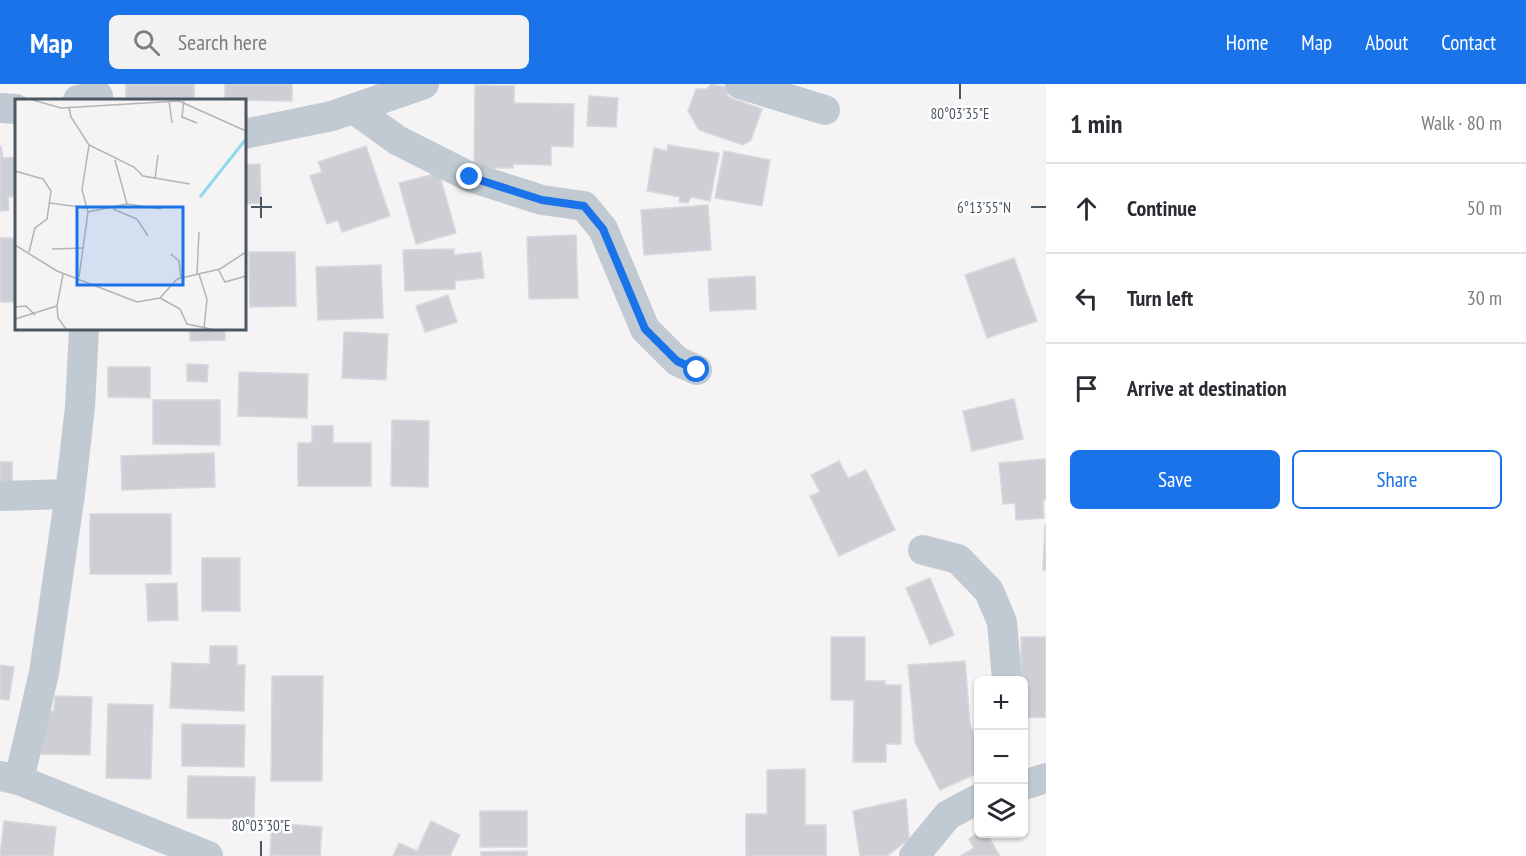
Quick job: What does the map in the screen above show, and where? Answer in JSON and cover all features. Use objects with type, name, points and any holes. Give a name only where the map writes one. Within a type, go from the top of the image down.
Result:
[{"type":"street","points":[[246,134],[332,116],[424,84]]},
{"type":"street","points":[[740,84],[825,110]]},
{"type":"street","points":[[0,108],[15,109]]},
{"type":"street","points":[[354,109],[398,140],[470,177],[542,200],[584,206],[603,229],[645,329],[677,361],[697,370]]},
{"type":"street","points":[[84,330],[81,407],[44,673],[10,778],[208,856]]},
{"type":"street","points":[[0,496],[70,494]]},
{"type":"street","points":[[923,550],[957,559],[989,591],[1002,622],[1007,676]]},
{"type":"street","points":[[1028,783],[1046,778]]},
{"type":"street","points":[[914,856],[948,815],[974,801]]},
{"type":"building","points":[[126,84],[194,84],[194,99],[126,99]]},
{"type":"building","points":[[225,84],[292,84],[292,101],[225,99]]},
{"type":"building","points":[[711,84],[726,87],[728,97],[762,109],[751,140],[743,145],[699,130],[688,111],[696,89],[707,89]]},
{"type":"building","points":[[475,85],[514,86],[514,103],[574,104],[573,147],[551,146],[551,165],[513,164],[513,168],[474,168]]},
{"type":"building","points":[[589,96],[618,98],[616,127],[587,126]]},
{"type":"building","points":[[668,145],[719,153],[710,201],[691,197],[688,203],[679,202],[680,197],[647,191],[654,148],[667,151]]},
{"type":"building","points":[[1,146],[3,158],[15,157],[15,196],[8,197],[9,210],[0,211]]},
{"type":"building","points":[[366,146],[390,216],[342,232],[338,220],[327,224],[310,176],[322,172],[318,162]]},
{"type":"building","points":[[724,151],[770,160],[762,206],[715,198]]},
{"type":"building","points":[[260,164],[261,203],[246,204],[246,165]]},
{"type":"building","points":[[439,173],[456,233],[416,244],[399,183]]},
{"type":"building","points":[[708,205],[711,250],[644,255],[641,210]]},
{"type":"building","points":[[576,235],[578,298],[529,299],[527,237]]},
{"type":"building","points":[[0,238],[15,238],[15,302],[0,302]]},
{"type":"building","points":[[454,249],[454,255],[481,252],[484,278],[455,281],[455,289],[405,291],[403,250]]},
{"type":"building","points":[[249,252],[295,252],[296,306],[250,307]]},
{"type":"building","points":[[1014,258],[1037,321],[987,338],[965,275]]},
{"type":"building","points":[[381,265],[383,318],[318,320],[316,267]]},
{"type":"building","points":[[755,276],[756,309],[710,311],[708,279]]},
{"type":"building","points":[[448,295],[457,322],[425,332],[416,306]]},
{"type":"building","points":[[190,330],[225,330],[225,340],[190,341]]},
{"type":"building","points":[[344,332],[388,334],[386,380],[342,378]]},
{"type":"building","points":[[187,364],[208,365],[207,382],[187,381]]},
{"type":"building","points":[[108,367],[150,367],[150,398],[108,397]]},
{"type":"building","points":[[239,372],[308,374],[307,418],[238,416]]},
{"type":"building","points":[[1014,399],[1023,439],[972,451],[963,411]]},
{"type":"building","points":[[153,400],[220,400],[220,445],[153,444]]},
{"type":"building","points":[[392,420],[429,421],[428,487],[391,486]]},
{"type":"building","points":[[312,426],[333,426],[333,443],[371,443],[371,486],[298,486],[298,443],[312,443]]},
{"type":"building","points":[[214,453],[215,487],[122,490],[121,456]]},
{"type":"building","points":[[1046,459],[1044,518],[1016,520],[1015,503],[1003,504],[999,463]]},
{"type":"building","points":[[839,461],[848,478],[866,470],[895,530],[839,556],[810,496],[820,492],[811,475]]},
{"type":"building","points":[[0,462],[12,462],[12,484],[0,484]]},
{"type":"building","points":[[90,514],[171,514],[171,574],[90,574]]},
{"type":"building","points":[[1045,525],[1046,570],[1043,570]]},
{"type":"building","points":[[202,558],[240,558],[240,611],[202,611]]},
{"type":"building","points":[[930,578],[954,635],[930,645],[906,588]]},
{"type":"building","points":[[177,583],[178,620],[148,621],[146,584]]},
{"type":"building","points":[[831,637],[865,637],[865,681],[885,681],[885,685],[901,685],[901,744],[886,744],[886,762],[853,762],[854,700],[831,700]]},
{"type":"building","points":[[1021,637],[1046,637],[1046,717],[1028,718],[1028,676],[1016,676],[1016,669],[1021,669]]},
{"type":"building","points":[[210,646],[237,646],[237,665],[245,665],[244,711],[170,708],[172,663],[210,664]]},
{"type":"building","points":[[965,661],[970,725],[974,734],[974,775],[940,790],[915,742],[908,665]]},
{"type":"building","points":[[0,665],[14,667],[9,700],[0,699]]},
{"type":"building","points":[[272,676],[323,676],[322,781],[271,781]]},
{"type":"building","points":[[55,696],[92,697],[90,755],[40,754],[43,711],[54,711]]},
{"type":"building","points":[[108,704],[153,705],[151,779],[106,778]]},
{"type":"building","points":[[182,724],[245,725],[244,767],[182,766]]},
{"type":"building","points":[[805,769],[805,825],[826,825],[826,856],[746,856],[746,814],[767,814],[767,770]]},
{"type":"building","points":[[188,776],[255,777],[254,819],[187,818]]},
{"type":"building","points":[[906,799],[909,839],[887,856],[860,856],[853,811]]},
{"type":"building","points":[[480,811],[527,811],[527,847],[480,847]]},
{"type":"building","points":[[4,821],[56,827],[53,856],[0,856]]},
{"type":"building","points":[[431,821],[460,835],[450,856],[393,856],[399,843],[417,851]]},
{"type":"building","points":[[272,823],[322,827],[320,856],[270,855]]},
{"type":"building","points":[[974,836],[974,838],[989,838],[1000,856],[960,856],[974,848],[969,839]]},
{"type":"building","points":[[527,851],[527,856],[481,856],[481,852]]},
{"type":"route","points":[[470,177],[542,200],[584,206],[603,229],[645,329],[677,361],[697,370]]}]
